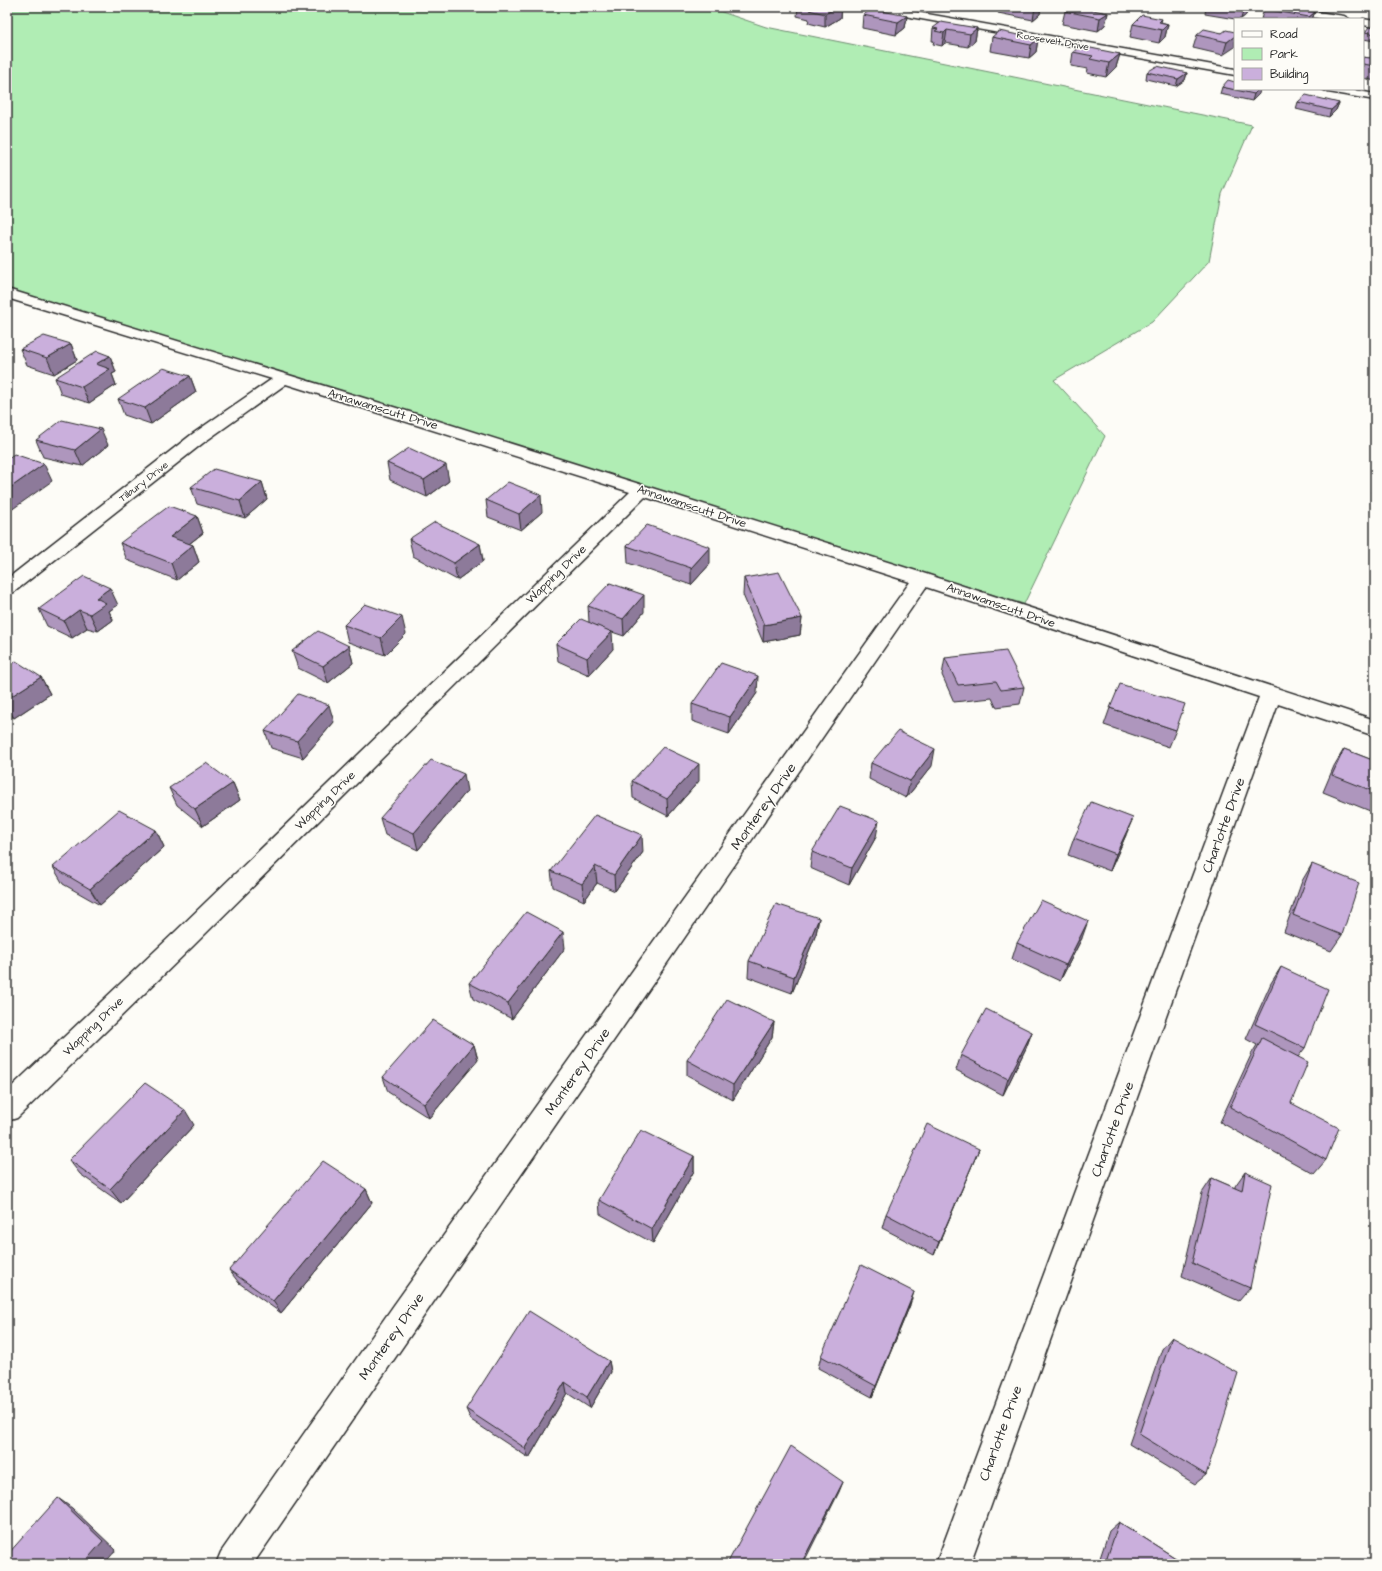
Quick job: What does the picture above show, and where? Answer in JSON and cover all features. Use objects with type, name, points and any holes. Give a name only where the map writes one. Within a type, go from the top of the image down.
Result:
[{"type":"street","name":"Roosevelt Drive","points":[[871,7],[1234,72]]},
{"type":"street","points":[[1266,7],[1340,18],[1342,7]]},
{"type":"street","points":[[1364,22],[1375,24]]},
{"type":"street","points":[[1333,90],[1375,98]]},
{"type":"street","name":"Annawamscutt Drive","points":[[7,293],[642,490],[922,579],[1375,728]]},
{"type":"street","name":"Tilbury Drive","points":[[7,588],[197,439],[283,378]]},
{"type":"street","name":"Wapping Drive","points":[[7,1109],[184,939],[642,490]]},
{"type":"street","name":"Monterey Drive","points":[[233,1564],[409,1309],[922,579]]},
{"type":"street","name":"Charlotte Drive","points":[[953,1564],[1271,694]]},
{"type":"green space","points":[[7,7],[707,7],[766,27],[1252,125],[1222,194],[1209,261],[1152,322],[1054,380],[1105,436],[1024,604],[7,291]]},
{"type":"building","points":[[815,7],[837,7],[825,14],[809,10]]},
{"type":"building","points":[[1071,7],[1108,13],[1100,18],[1065,11]]},
{"type":"building","points":[[1267,7],[1288,7],[1315,12],[1309,17],[1264,9]]},
{"type":"building","points":[[872,9],[907,16],[898,22],[863,15]]},
{"type":"building","points":[[1142,15],[1162,19],[1159,22],[1168,24],[1162,30],[1133,24]]},
{"type":"building","points":[[941,22],[977,28],[970,34],[947,30],[944,33],[935,31],[938,29],[933,28]]},
{"type":"building","points":[[1369,27],[1375,28],[1375,34],[1365,32]]},
{"type":"building","points":[[1204,29],[1222,33],[1226,30],[1234,32],[1234,37],[1227,42],[1197,35]]},
{"type":"building","points":[[999,31],[1038,39],[1031,45],[992,37]]},
{"type":"building","points":[[1081,46],[1120,54],[1109,63],[1090,59],[1093,56],[1073,52]]},
{"type":"building","points":[[1375,55],[1375,66],[1364,64],[1364,57],[1370,58]]},
{"type":"building","points":[[1157,66],[1187,73],[1178,79],[1147,72]]},
{"type":"building","points":[[1228,80],[1234,82],[1234,90],[1222,87]]},
{"type":"building","points":[[1236,90],[1258,90],[1254,94]]},
{"type":"building","points":[[1306,95],[1339,103],[1331,110],[1298,102]]},
{"type":"building","points":[[44,336],[71,344],[47,358],[20,349]]},
{"type":"building","points":[[97,351],[110,356],[96,364],[110,369],[82,387],[55,378]]},
{"type":"building","points":[[163,368],[190,376],[145,408],[118,399]]},
{"type":"building","points":[[62,420],[101,429],[75,450],[36,440]]},
{"type":"building","points":[[409,448],[446,465],[424,480],[387,463]]},
{"type":"building","points":[[14,454],[44,464],[7,490],[7,459]]},
{"type":"building","points":[[214,469],[262,482],[240,501],[191,487]]},
{"type":"building","points":[[508,482],[541,495],[519,514],[486,500]]},
{"type":"building","points":[[169,506],[197,516],[170,537],[193,545],[171,563],[120,543]]},
{"type":"building","points":[[435,522],[480,544],[454,563],[409,539]]},
{"type":"building","points":[[647,525],[710,547],[691,568],[627,546]]},
{"type":"building","points":[[779,572],[802,618],[764,625],[744,578]]},
{"type":"building","points":[[84,576],[110,588],[96,598],[106,603],[90,614],[79,610],[64,621],[39,609]]},
{"type":"building","points":[[610,583],[644,595],[623,619],[588,606]]},
{"type":"building","points":[[365,604],[402,617],[381,638],[344,625]]},
{"type":"building","points":[[581,619],[612,632],[587,658],[556,644]]},
{"type":"building","points":[[318,631],[349,646],[323,666],[292,651]]},
{"type":"building","points":[[1006,651],[1024,687],[1001,690],[996,681],[958,685],[945,658]]},
{"type":"building","points":[[16,661],[41,677],[7,699],[7,667]]},
{"type":"building","points":[[721,663],[758,676],[730,717],[692,704]]},
{"type":"building","points":[[1120,684],[1185,704],[1176,730],[1110,708]]},
{"type":"building","points":[[298,694],[329,705],[297,741],[265,731]]},
{"type":"building","points":[[898,731],[935,749],[910,781],[871,763]]},
{"type":"building","points":[[663,747],[699,764],[667,799],[632,781]]},
{"type":"building","points":[[1344,749],[1375,761],[1375,792],[1332,775]]},
{"type":"building","points":[[431,760],[464,774],[414,833],[380,818]]},
{"type":"building","points":[[206,763],[233,783],[195,809],[169,788]]},
{"type":"building","points":[[1091,802],[1133,818],[1116,854],[1074,838]]},
{"type":"building","points":[[840,806],[879,821],[852,868],[812,852]]},
{"type":"building","points":[[119,810],[156,830],[90,889],[53,867]]},
{"type":"building","points":[[595,815],[642,835],[614,875],[595,866],[582,884],[551,871]]},
{"type":"building","points":[[1312,864],[1359,883],[1342,935],[1293,915]]},
{"type":"building","points":[[1041,900],[1088,921],[1066,965],[1017,943]]},
{"type":"building","points":[[776,904],[819,918],[794,977],[749,961]]},
{"type":"building","points":[[526,912],[563,932],[508,1003],[469,983]]},
{"type":"building","points":[[1281,967],[1328,989],[1305,1048],[1255,1024]]},
{"type":"building","points":[[727,999],[774,1022],[733,1085],[687,1060]]},
{"type":"building","points":[[986,1009],[1032,1032],[1008,1079],[961,1055]]},
{"type":"building","points":[[433,1020],[474,1045],[424,1104],[383,1077]]},
{"type":"building","points":[[1262,1038],[1308,1062],[1291,1103],[1339,1128],[1326,1160],[1230,1107]]},
{"type":"building","points":[[145,1083],[185,1110],[110,1189],[69,1160]]},
{"type":"building","points":[[927,1124],[979,1149],[939,1242],[886,1214]]},
{"type":"building","points":[[641,1130],[694,1156],[652,1229],[599,1200]]},
{"type":"building","points":[[323,1161],[366,1189],[273,1301],[229,1270]]},
{"type":"building","points":[[1245,1172],[1272,1184],[1250,1288],[1192,1263],[1212,1178],[1242,1191]]},
{"type":"building","points":[[861,1265],[914,1292],[876,1386],[821,1356]]},
{"type":"building","points":[[529,1311],[609,1361],[587,1397],[565,1382],[525,1448],[466,1409]]},
{"type":"building","points":[[1172,1337],[1238,1373],[1206,1475],[1139,1434]]},
{"type":"building","points":[[791,1446],[843,1482],[801,1564],[727,1564]]},
{"type":"building","points":[[58,1498],[103,1541],[83,1564],[7,1564],[7,1555]]},
{"type":"building","points":[[1119,1522],[1185,1564],[1105,1564]]}]
